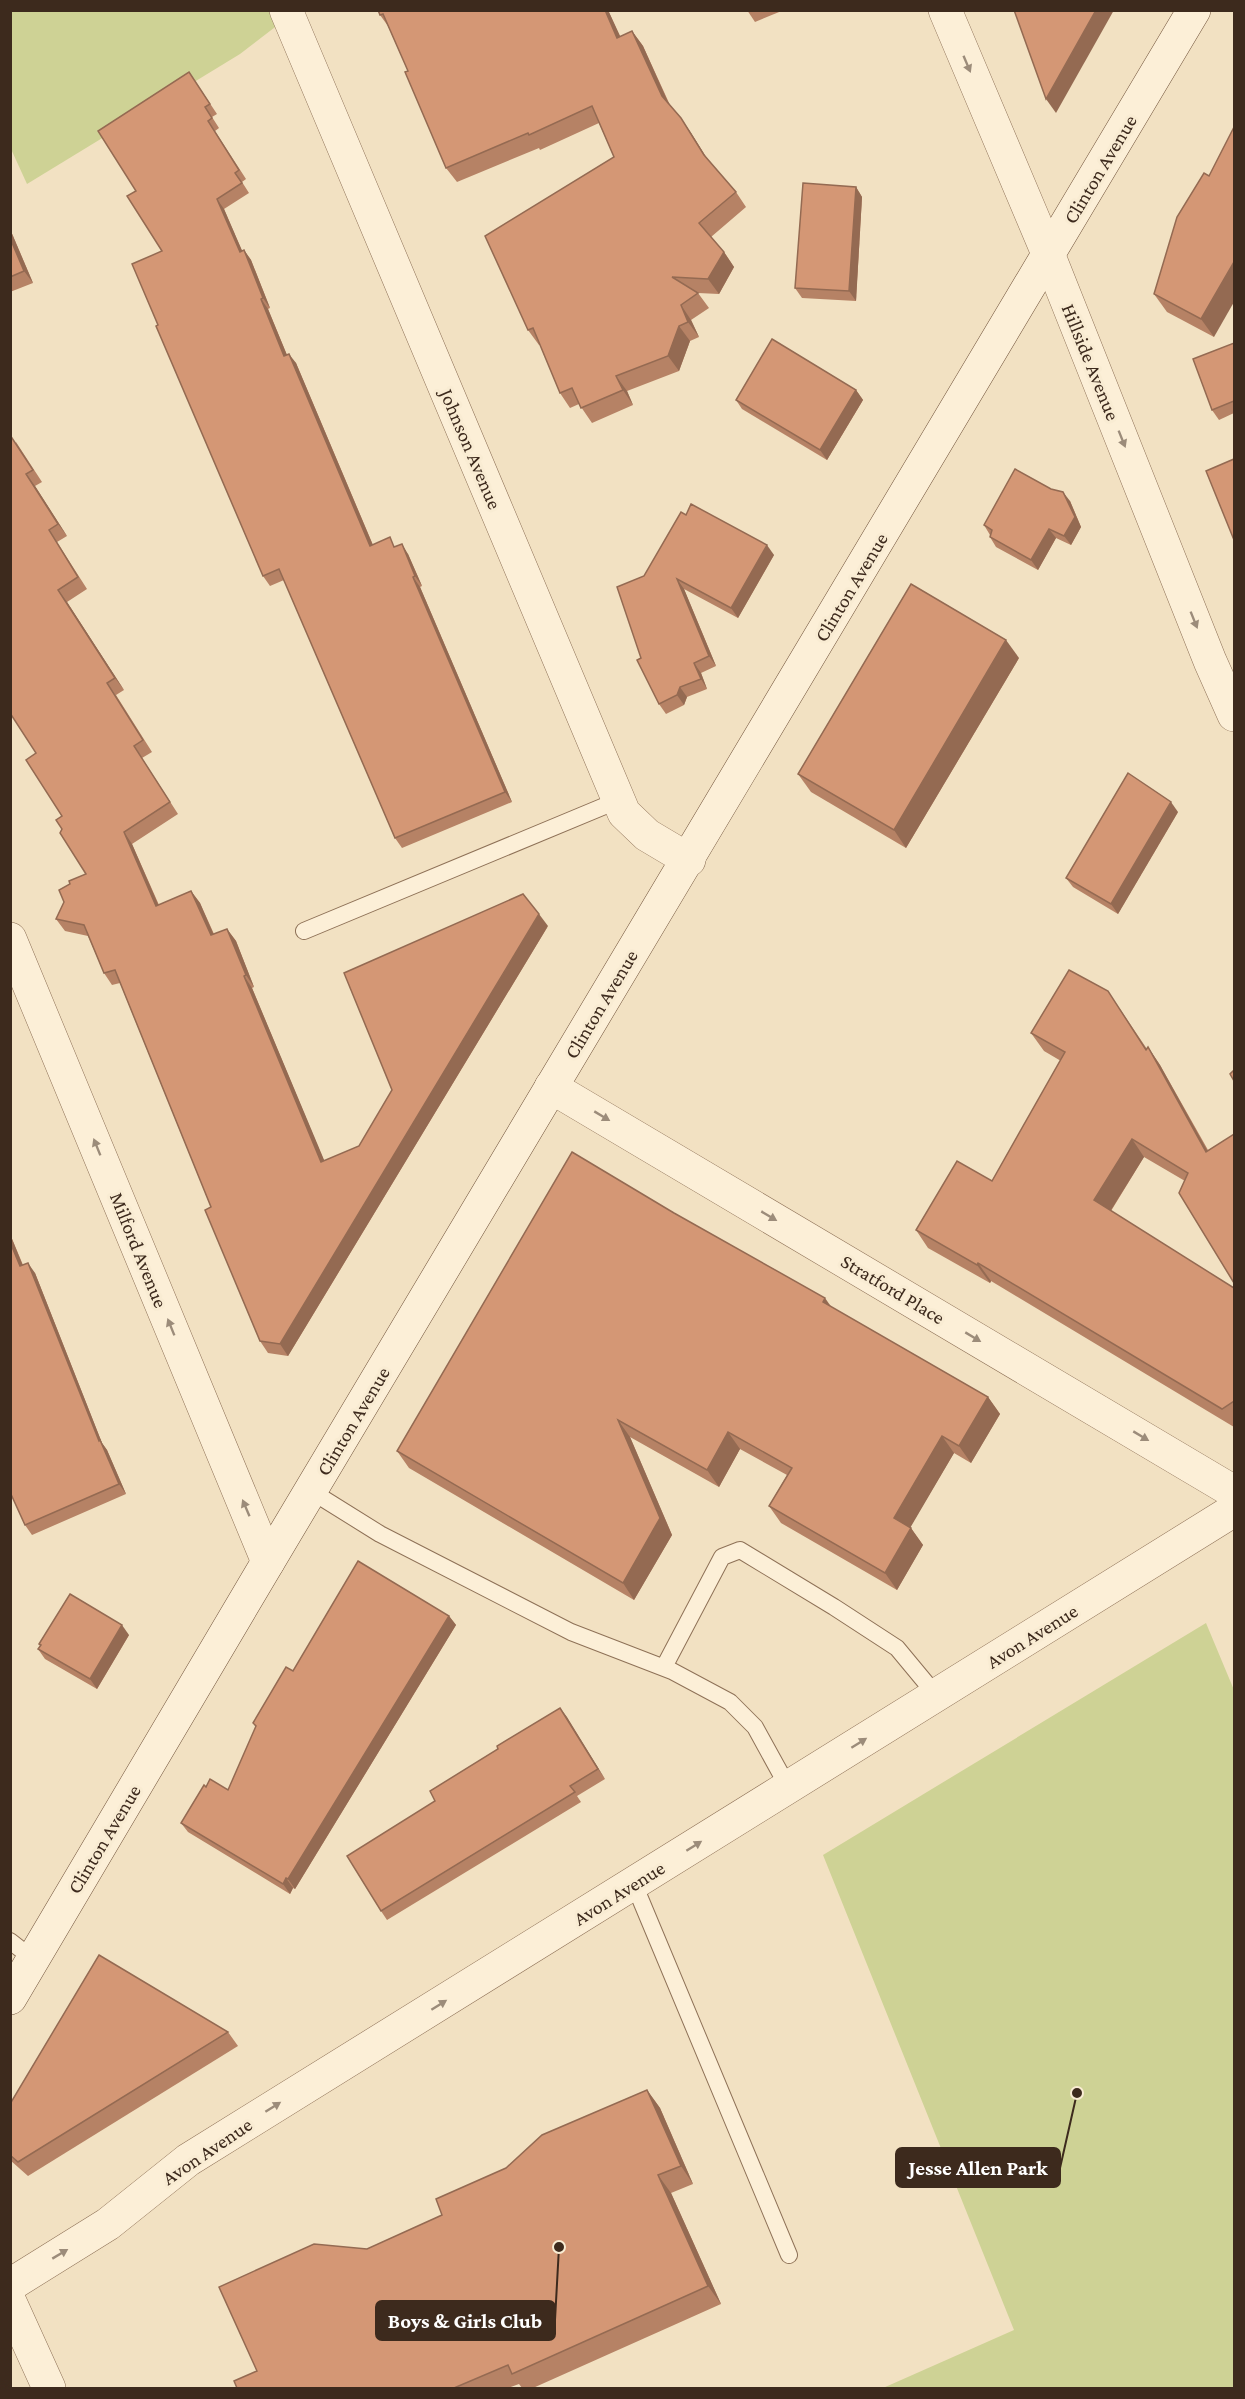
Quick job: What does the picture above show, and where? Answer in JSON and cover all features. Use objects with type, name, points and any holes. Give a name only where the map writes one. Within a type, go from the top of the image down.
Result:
[{"type":"street","name":"Johnson Avenue","points":[[286,10],[624,813],[636,825],[689,860]]},
{"type":"street","name":"Hillside Avenue","points":[[945,10],[1049,256],[1210,661],[1234,715]]},
{"type":"street","name":"Clinton Avenue","points":[[10,1998],[22,1950],[311,1491],[1194,10]]},
{"type":"street","name":"Milford Avenue","points":[[10,939],[268,1562]]},
{"type":"street","name":"Stratford Place","points":[[551,1087],[1234,1492]]},
{"type":"street","name":"Avon Avenue","points":[[10,2285],[108,2224],[188,2160],[1234,1510]]},
{"type":"street","points":[[10,2302],[49,2388]]},
{"type":"lane","points":[[304,931],[619,800]]},
{"type":"lane","points":[[311,1491],[380,1534],[571,1632],[664,1667],[730,1702],[755,1727],[788,1787]]},
{"type":"lane","points":[[664,1667],[722,1557],[740,1550],[897,1648],[936,1695]]},
{"type":"lane","points":[[634,1884],[789,2255]]},
{"type":"green space","points":[[10,11],[296,11],[240,54],[27,184],[11,149]]},
{"type":"green space","points":[[1206,1623],[1234,1690],[1234,2388],[883,2388],[1014,2330],[823,1855]]},
{"type":"building","points":[[378,10],[605,10],[617,38],[632,31],[662,96],[681,118],[704,155],[736,192],[699,223],[724,252],[708,279],[672,277],[698,293],[681,305],[688,322],[679,326],[668,356],[616,376],[623,390],[581,408],[572,388],[560,393],[533,328],[528,330],[485,236],[614,157],[592,106],[529,135],[528,133],[446,168],[405,72],[408,71],[383,14],[380,15]]},
{"type":"building","points":[[1014,10],[1096,10],[1046,99]]},
{"type":"building","points":[[189,72],[210,104],[205,107],[212,118],[208,121],[239,170],[235,173],[242,183],[217,199],[240,252],[244,250],[284,356],[289,354],[370,546],[390,537],[394,547],[402,544],[415,576],[413,577],[505,792],[395,838],[279,569],[263,576],[156,326],[158,325],[132,264],[162,251],[127,196],[136,191],[98,131]]},
{"type":"building","points":[[1234,127],[1234,262],[1201,319],[1154,294],[1177,217],[1204,173],[1209,176]]},
{"type":"building","points":[[803,183],[856,187],[849,291],[795,288]]},
{"type":"building","points":[[10,238],[24,271],[10,277]]},
{"type":"building","points":[[772,339],[856,390],[820,450],[736,400]]},
{"type":"building","points":[[1234,343],[1234,401],[1212,410],[1193,359]]},
{"type":"building","points":[[10,435],[33,470],[26,474],[58,524],[49,530],[78,577],[58,590],[115,678],[107,683],[143,740],[134,746],[170,802],[124,832],[156,906],[191,891],[211,935],[227,929],[246,975],[244,976],[321,1162],[359,1146],[392,1090],[344,973],[523,894],[539,914],[280,1344],[260,1341],[205,1210],[211,1207],[115,970],[104,973],[84,925],[56,919],[64,902],[59,890],[70,884],[69,881],[86,874],[60,833],[62,829],[56,820],[62,816],[26,760],[36,753],[10,713]]},
{"type":"building","points":[[1234,459],[1234,540],[1206,471]]},
{"type":"building","points":[[1015,469],[1051,489],[1063,492],[1075,517],[1064,536],[1049,529],[1031,560],[990,537],[992,530],[984,525]]},
{"type":"building","points":[[691,504],[767,545],[731,608],[677,579],[709,656],[694,663],[701,679],[680,687],[677,695],[659,704],[637,660],[641,658],[617,587],[644,576],[681,512],[686,515]]},
{"type":"building","points":[[911,584],[1006,640],[894,830],[798,774]]},
{"type":"building","points":[[1128,773],[1171,802],[1111,904],[1066,878]]},
{"type":"building","points":[[1069,970],[1108,991],[1146,1050],[1148,1047],[1206,1152],[1234,1134],[1234,1283],[1179,1193],[1188,1173],[1132,1139],[1094,1200],[1234,1288],[1234,1401],[1222,1409],[978,1263],[977,1265],[916,1230],[957,1161],[992,1181],[1065,1052],[1031,1033]]},
{"type":"building","points":[[572,1152],[674,1213],[825,1298],[823,1302],[988,1397],[959,1446],[942,1436],[894,1518],[911,1528],[885,1573],[769,1506],[792,1468],[728,1432],[707,1470],[618,1420],[660,1518],[623,1583],[397,1451]]},
{"type":"building","points":[[10,1242],[20,1266],[28,1263],[99,1441],[119,1484],[25,1525],[10,1492]]},
{"type":"building","points":[[358,1561],[449,1616],[283,1884],[181,1823],[210,1779],[228,1790],[256,1726],[253,1723],[286,1667],[293,1671]]},
{"type":"building","points":[[70,1594],[122,1625],[90,1679],[38,1649]]},
{"type":"building","points":[[560,1708],[598,1769],[570,1786],[575,1792],[381,1911],[347,1856],[435,1801],[430,1791],[498,1749],[497,1746]]},
{"type":"building","points":[[99,1955],[228,2032],[18,2162],[10,2155],[10,2104]]},
{"type":"building","points":[[647,2090],[681,2166],[658,2175],[708,2286],[512,2374],[508,2365],[454,2388],[237,2388],[234,2381],[257,2371],[219,2287],[314,2244],[367,2249],[442,2215],[436,2199],[506,2168],[542,2135]]},
{"type":"place","name":"Jesse Allen Park","points":[[1077,2093]]},
{"type":"place","name":"Boys & Girls Club","points":[[559,2247]]}]
